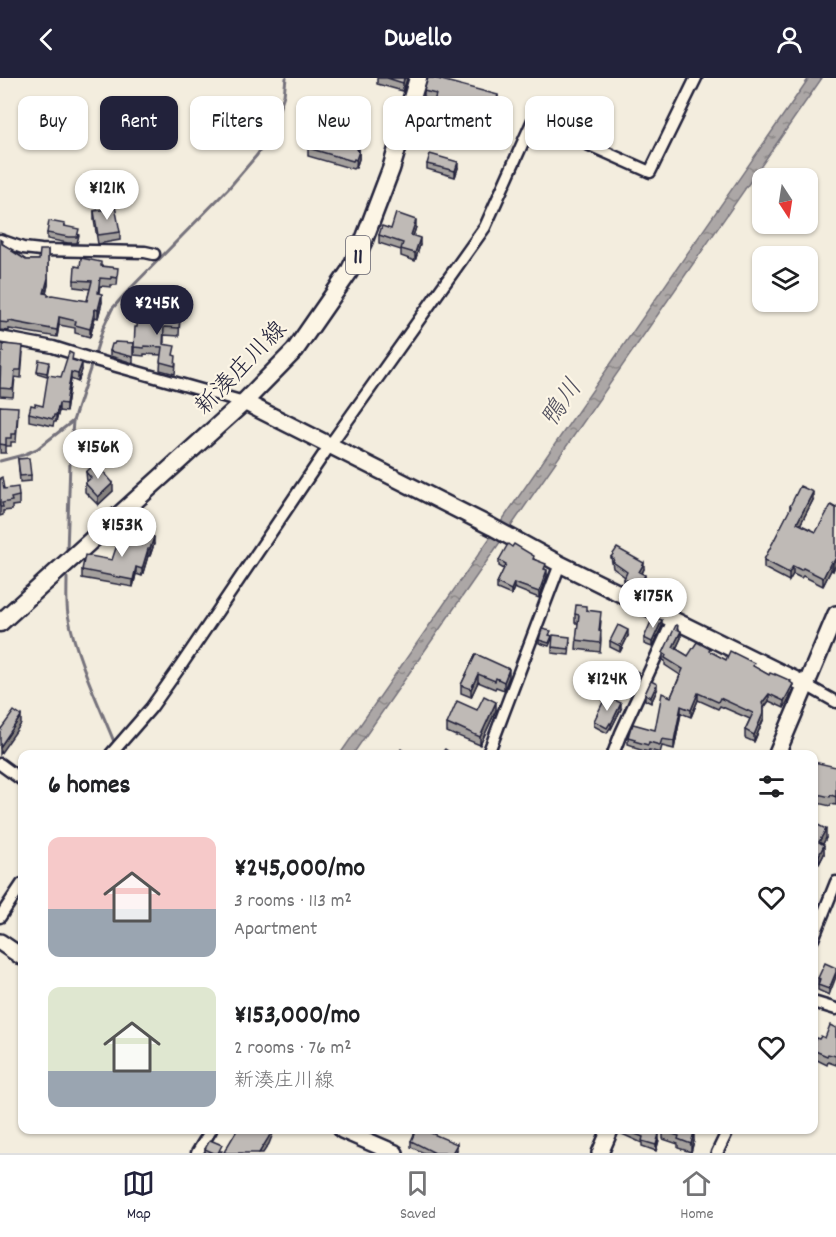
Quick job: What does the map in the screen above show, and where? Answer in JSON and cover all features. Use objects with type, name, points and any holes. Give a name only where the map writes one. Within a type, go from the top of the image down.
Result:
[{"type":"main road","name":"新湊庄川線","points":[[0,623],[244,402],[295,350],[349,272],[364,240],[391,169],[418,78]]},
{"type":"street","points":[[114,750],[151,708],[330,445],[485,227],[533,120],[650,172],[696,78]]},
{"type":"street","points":[[0,240],[23,248],[41,250],[154,254]]},
{"type":"street","points":[[0,337],[53,347],[244,402],[836,702]]},
{"type":"street","points":[[490,750],[560,564]]},
{"type":"street","points":[[779,750],[836,614]]},
{"type":"street","points":[[615,750],[673,620]]},
{"type":"street","points":[[0,764],[18,777]]},
{"type":"street","points":[[818,927],[836,882]]},
{"type":"street","points":[[0,917],[18,890]]},
{"type":"street","points":[[0,942],[18,954]]},
{"type":"street","points":[[818,1004],[836,1009]]},
{"type":"street","points":[[196,1153],[208,1134]]},
{"type":"street","points":[[351,1134],[395,1153]]},
{"type":"street","points":[[600,1153],[608,1134]]},
{"type":"street","points":[[717,1153],[726,1134]]},
{"type":"water","points":[[809,78],[822,78],[760,168],[752,168],[752,179],[356,750],[343,750]]},
{"type":"building","points":[[387,78],[404,78],[403,83]]},
{"type":"building","points":[[428,78],[434,78],[498,95],[436,96],[436,94],[424,91]]},
{"type":"building","points":[[315,150],[357,150],[359,151],[356,160]]},
{"type":"building","points":[[430,154],[458,162],[455,171],[427,164]]},
{"type":"building","points":[[115,206],[120,232],[98,235],[94,211]]},
{"type":"building","points":[[396,213],[416,220],[411,235],[420,238],[415,253],[401,249],[403,243],[379,235],[382,226],[391,229]]},
{"type":"building","points":[[49,221],[79,229],[77,237],[47,233]]},
{"type":"building","points":[[0,240],[3,241],[2,244],[26,260],[39,260],[40,250],[48,250],[48,278],[44,293],[48,296],[87,301],[92,281],[74,280],[75,266],[80,267],[81,258],[101,262],[101,266],[118,268],[117,278],[100,278],[98,293],[102,294],[90,329],[75,325],[76,321],[59,317],[57,330],[9,321],[9,323],[0,322]]},
{"type":"building","points":[[157,315],[180,316],[179,328],[164,327],[163,344],[175,346],[173,355],[176,356],[175,366],[160,362],[162,347],[134,347],[138,318],[157,319]]},
{"type":"building","points":[[115,342],[133,343],[133,357],[110,351]]},
{"type":"building","points":[[3,344],[23,346],[21,370],[15,370],[13,389],[0,388]]},
{"type":"building","points":[[69,352],[73,354],[72,360],[82,363],[78,374],[71,372],[66,404],[59,403],[53,419],[29,413],[31,405],[43,406],[48,375],[61,377]]},
{"type":"building","points":[[39,360],[49,362],[47,373],[37,371]]},
{"type":"building","points":[[0,406],[18,407],[16,434],[11,434],[11,438],[6,438],[6,445],[0,444]]},
{"type":"building","points":[[29,458],[31,475],[20,476],[18,459]]},
{"type":"building","points":[[96,463],[113,483],[98,497],[85,483],[91,478],[86,472]]},
{"type":"building","points":[[2,477],[4,489],[18,487],[19,496],[11,498],[12,501],[2,503],[3,507],[0,507],[0,478]]},
{"type":"building","points":[[800,486],[813,492],[797,523],[816,532],[831,505],[836,508],[836,557],[823,578],[803,568],[801,570],[793,566],[789,573],[764,560]]},
{"type":"building","points":[[121,533],[137,539],[137,537],[144,539],[145,534],[154,537],[142,569],[136,567],[133,580],[82,570],[85,555],[112,560]]},
{"type":"building","points":[[508,544],[512,547],[514,544],[534,556],[533,559],[546,564],[544,569],[547,570],[539,592],[514,583],[511,590],[497,583],[506,564],[499,560]]},
{"type":"building","points":[[617,548],[644,563],[639,572],[645,575],[639,586],[624,579],[627,572],[613,562],[614,559],[611,557]]},
{"type":"building","points":[[576,605],[586,606],[586,610],[601,612],[600,643],[576,640],[579,615],[575,614]]},
{"type":"building","points":[[653,617],[662,620],[652,642],[644,638]]},
{"type":"building","points":[[618,625],[628,630],[620,646],[610,641]]},
{"type":"building","points":[[676,625],[681,631],[673,647],[688,656],[697,642],[726,660],[730,651],[754,663],[753,666],[769,675],[770,673],[775,674],[791,681],[793,684],[784,701],[769,694],[762,703],[764,711],[754,735],[745,730],[753,713],[720,698],[718,702],[698,693],[691,710],[681,706],[674,741],[662,739],[660,745],[649,742],[648,745],[628,737],[633,724],[655,730],[662,693],[671,697],[683,669],[665,658],[666,655],[663,653]]},
{"type":"building","points":[[542,629],[551,631],[549,635],[552,636],[549,643],[539,640]]},
{"type":"building","points":[[553,635],[570,637],[569,649],[552,647]]},
{"type":"building","points":[[476,654],[509,669],[504,682],[478,674],[471,689],[461,685]]},
{"type":"building","points":[[629,668],[638,672],[632,685],[624,681]]},
{"type":"building","points":[[651,681],[657,684],[651,697],[645,694]]},
{"type":"building","points":[[484,696],[496,702],[480,737],[447,724],[457,701],[477,710]]},
{"type":"building","points":[[606,696],[621,703],[607,728],[594,721]]},
{"type":"building","points":[[14,711],[21,716],[0,747],[0,728]]},
{"type":"building","points":[[818,763],[836,767],[836,797],[831,795],[830,797],[818,794]]},
{"type":"building","points":[[818,825],[826,829],[819,842],[824,845],[819,855]]},
{"type":"building","points":[[825,963],[836,968],[829,989],[818,985],[820,979],[818,978]]},
{"type":"building","points":[[830,1025],[836,1028],[836,1056],[828,1054],[827,1056],[818,1052],[818,1039],[821,1036],[825,1038]]},
{"type":"building","points":[[235,1134],[270,1134],[259,1153],[224,1152]]},
{"type":"building","points":[[414,1134],[433,1134],[457,1144],[452,1153],[435,1153],[411,1141]]},
{"type":"building","points":[[635,1134],[659,1134],[656,1145],[642,1141],[643,1137]]},
{"type":"building","points":[[673,1134],[694,1134],[691,1144],[678,1139],[679,1136]]},
{"type":"building","points":[[210,1140],[222,1145],[218,1153],[205,1149]]},
{"type":"waterway","points":[[94,357],[112,309],[228,189],[257,155],[270,135],[284,95],[286,78]]},
{"type":"waterway","points":[[67,552],[73,421],[92,363]]},
{"type":"waterway","points":[[0,461],[37,449],[73,421]]},
{"type":"waterway","points":[[67,578],[67,610],[72,632],[115,744]]},
{"type":"water label","name":"鴨川","points":[[560,402]]}]
